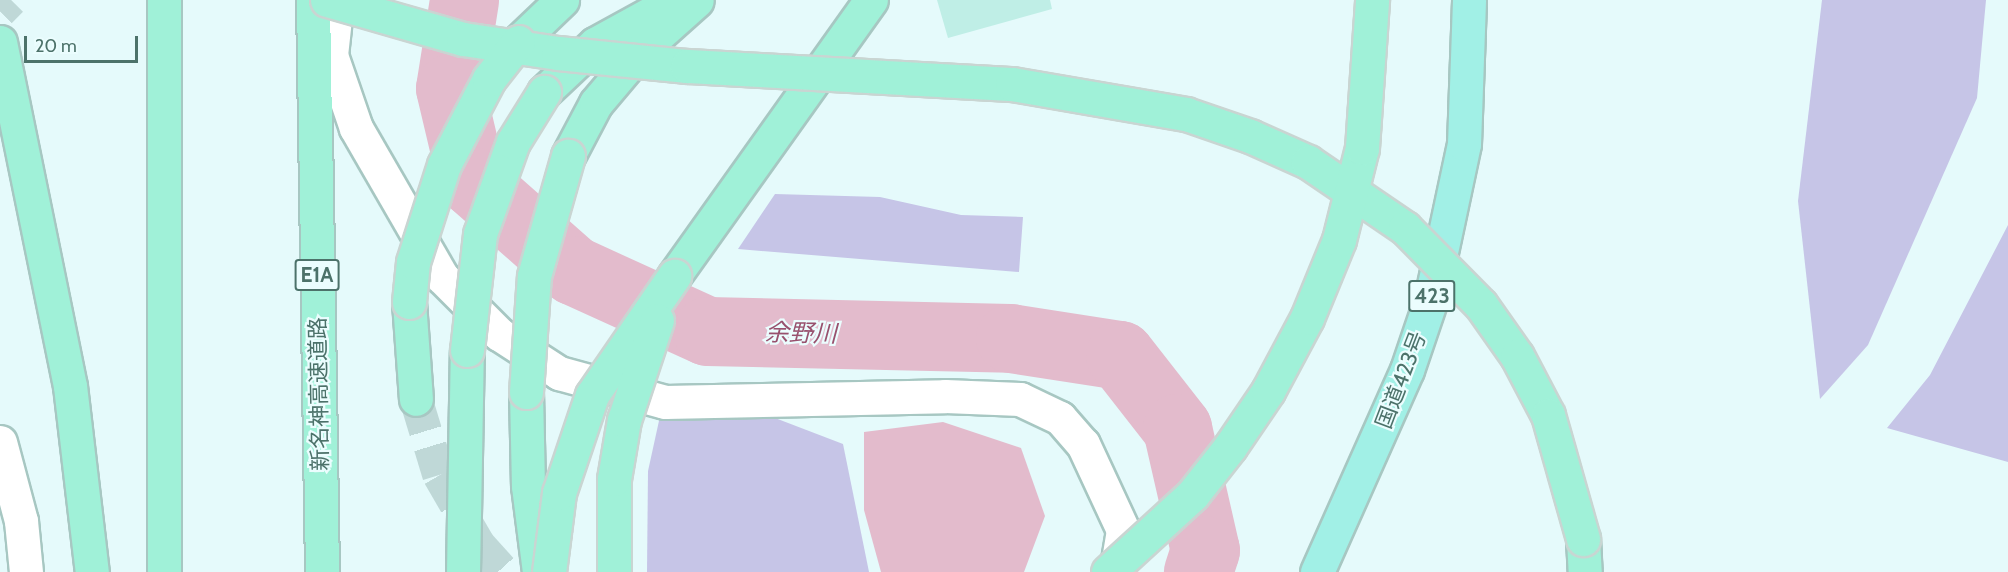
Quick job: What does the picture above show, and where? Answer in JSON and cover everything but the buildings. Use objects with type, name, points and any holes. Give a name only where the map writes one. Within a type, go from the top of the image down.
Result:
[{"type":"highway","points":[[164,0],[166,277],[164,572]]},
{"type":"highway","name":"新名神高速道路","points":[[313,0],[322,561]]},
{"type":"highway","points":[[327,0],[464,39],[558,53],[687,66],[1012,84],[1186,114],[1251,136],[1308,162],[1405,228],[1481,305],[1517,356],[1548,415],[1583,539],[1585,572]]},
{"type":"highway","points":[[416,399],[410,302],[413,262],[444,165],[489,78],[518,42],[562,0]]},
{"type":"highway","points":[[463,572],[467,350],[480,234],[513,142],[544,92],[595,44],[675,0]]},
{"type":"highway","points":[[539,572],[528,486],[526,392],[534,276],[567,156],[596,103],[640,51],[697,0]]},
{"type":"highway","points":[[549,572],[559,493],[592,395],[871,0]]},
{"type":"highway","points":[[1108,572],[1164,523],[1230,447],[1268,391],[1306,318],[1339,240],[1362,148],[1372,0]]},
{"type":"highway","name":"国道423号","points":[[1317,572],[1407,370],[1431,299],[1451,223],[1464,144],[1469,0]]},
{"type":"highway","points":[[0,42],[70,386],[92,572]]},
{"type":"highway","points":[[614,572],[614,479],[624,420],[638,368],[674,276]]},
{"type":"street","points":[[337,0],[331,55],[356,128],[442,277],[499,334],[559,373],[665,402],[945,396],[1020,399],[1060,418],[1083,444],[1123,530],[1116,572]]},
{"type":"street","points":[[0,442],[21,521],[26,572]]},
{"type":"shaded area","points":[[1822,0],[1986,0],[1977,98],[1868,345],[1820,399],[1798,201]]},
{"type":"shaded area","points":[[775,194],[880,197],[961,215],[1023,217],[1019,272],[738,249]]},
{"type":"shaded area","points":[[2008,225],[2008,462],[1887,428],[1930,375]]},
{"type":"shaded area","points":[[662,407],[746,407],[843,444],[869,572],[647,572],[648,471]]},
{"type":"shaded area","points":[[943,422],[1021,448],[1045,516],[1024,572],[881,572],[864,510],[864,432]]},
{"type":"waterway","name":"余野川","points":[[464,0],[450,88],[472,181],[573,270],[707,331],[1010,338],[1120,355],[1177,428],[1205,550],[1198,572]]},
{"type":"tunnel","points":[[0,11],[11,0]]},
{"type":"tunnel","points":[[416,399],[439,475],[479,544],[504,572]]}]
